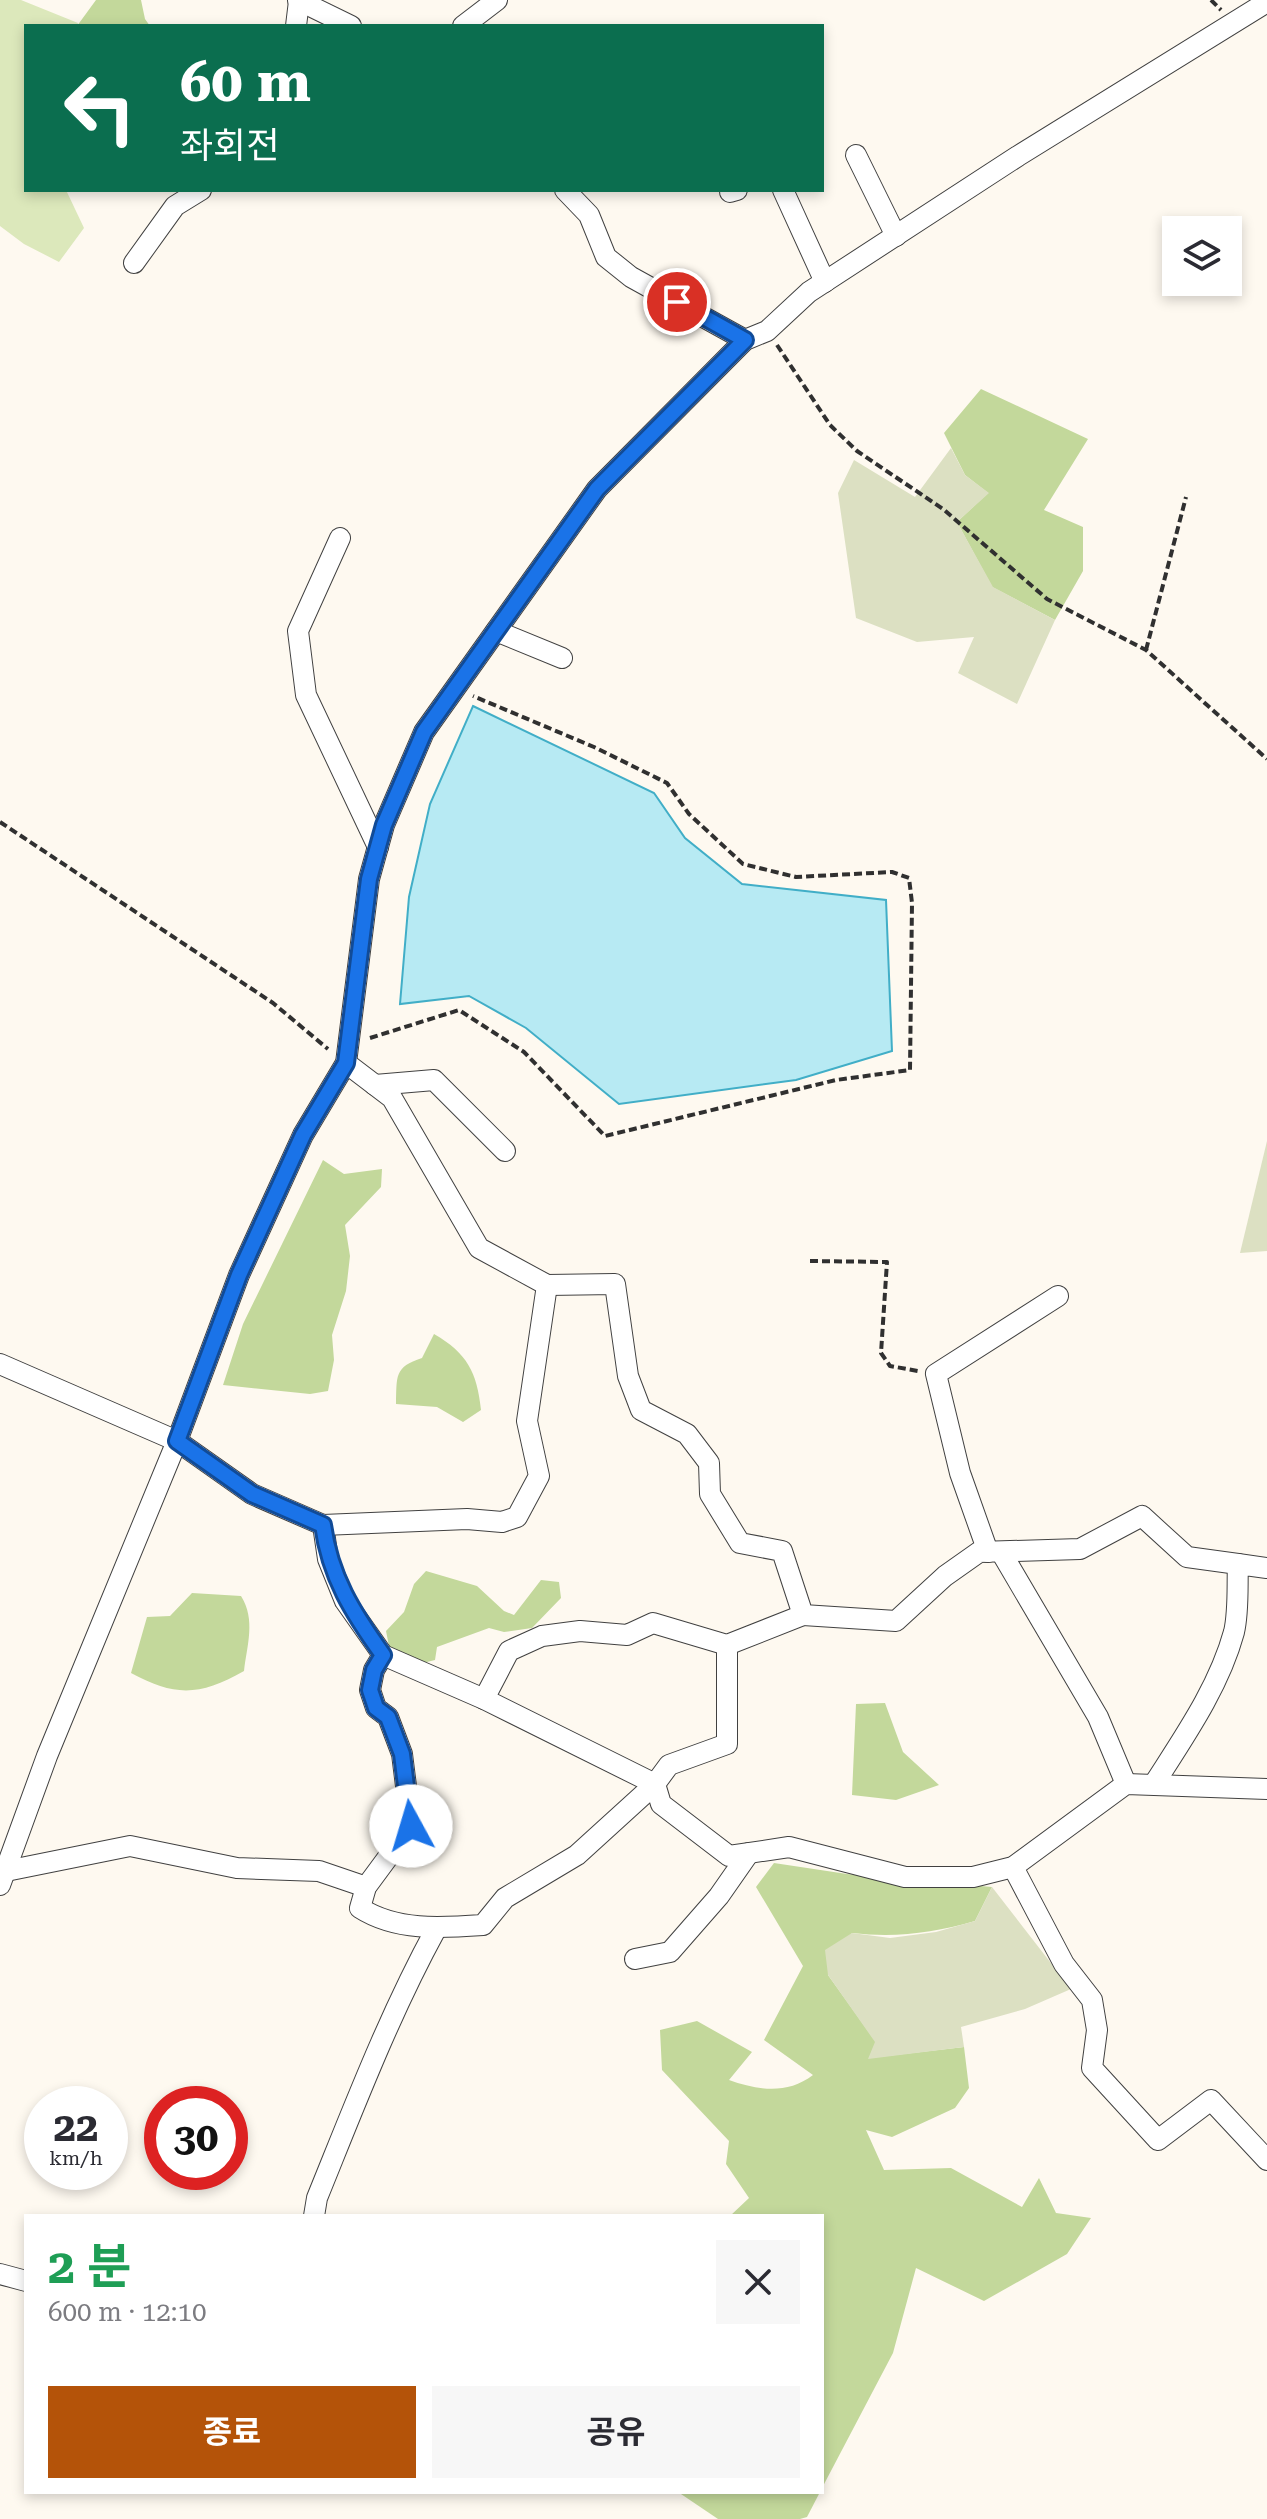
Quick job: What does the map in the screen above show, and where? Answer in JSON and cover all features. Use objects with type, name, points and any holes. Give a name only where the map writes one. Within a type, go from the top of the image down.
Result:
[{"type":"street","points":[[466,24],[497,0]]},
{"type":"street","points":[[296,24],[299,1],[347,24]]},
{"type":"street","points":[[3,1878],[47,1756],[177,1441],[245,1261],[303,1135],[347,1053],[369,879],[378,847],[424,732],[597,489],[745,340],[767,331],[825,282],[896,236],[1267,2]]},
{"type":"street","points":[[856,155],[896,236]]},
{"type":"street","points":[[134,263],[175,206],[198,192]]},
{"type":"street","points":[[567,192],[589,215],[606,257],[631,277],[745,340]]},
{"type":"street","points":[[784,192],[825,282]]},
{"type":"street","points":[[340,538],[298,631],[306,695],[378,847]]},
{"type":"street","points":[[496,631],[562,658]]},
{"type":"street","points":[[347,1053],[375,1085],[392,1098],[479,1248],[547,1285],[615,1284],[628,1376],[641,1410],[687,1434],[709,1463],[710,1494],[740,1543],[782,1551],[803,1615]]},
{"type":"street","points":[[375,1085],[434,1080],[505,1151]]},
{"type":"street","points":[[0,1364],[177,1441],[252,1494],[323,1525],[467,1519],[502,1522],[517,1517],[539,1476],[527,1421],[547,1285]]},
{"type":"street","points":[[1058,1296],[936,1374],[960,1473],[994,1552],[1098,1717],[1126,1784]]},
{"type":"street","points":[[484,1699],[509,1651],[542,1636],[580,1631],[627,1635],[653,1623],[727,1645],[803,1615],[896,1621],[945,1576],[979,1552],[1080,1549],[1142,1516],[1187,1557],[1267,1568]]},
{"type":"street","points":[[323,1525],[328,1559],[345,1601],[383,1655],[484,1699],[655,1784],[661,1804],[729,1856],[789,1847],[905,1877],[973,1877],[1013,1867],[1126,1784],[1267,1789]]},
{"type":"street","points":[[1154,1784],[1187,1733],[1223,1665],[1235,1629],[1238,1564]]},
{"type":"street","points":[[383,1655],[374,1670],[370,1690],[376,1708],[388,1717],[402,1754],[411,1826],[366,1887],[360,1908],[379,1920],[436,1929],[483,1925],[505,1898],[577,1855],[655,1784],[669,1765],[727,1744],[727,1645]]},
{"type":"street","points":[[3,1878],[130,1846],[237,1868],[319,1871],[366,1887]]},
{"type":"street","points":[[635,1959],[670,1952],[719,1896],[749,1853]]},
{"type":"street","points":[[1013,1867],[1064,1964],[1092,2000],[1097,2030],[1092,2068],[1158,2140],[1211,2100],[1267,2160]]},
{"type":"street","points":[[314,2214],[317,2198],[378,2049],[407,1982],[436,1929]]},
{"type":"street","points":[[0,2274],[24,2280]]},
{"type":"path","points":[[767,331],[830,425],[857,451],[943,509],[1047,599],[1146,650],[1267,759]]},
{"type":"path","points":[[1146,650],[1186,497]]},
{"type":"path","points":[[0,822],[347,1053],[459,1010],[524,1052],[605,1136],[836,1080],[910,1070],[912,903],[909,878],[892,872],[796,877],[743,864],[689,814],[667,783],[594,747],[455,688]]},
{"type":"path","points":[[810,1261],[887,1262],[881,1353],[890,1366],[936,1374]]},
{"type":"green space","points":[[0,0],[21,0],[78,23],[24,24],[24,192],[67,192],[84,228],[59,262],[24,244],[0,226]]},
{"type":"green space","points":[[96,0],[141,0],[149,24],[78,24]]},
{"type":"green space","points":[[981,389],[1088,439],[1044,510],[1083,527],[1083,571],[1055,620],[992,587],[957,522],[988,493],[965,475],[944,433]]},
{"type":"green space","points":[[951,448],[965,475],[989,493],[957,522],[993,587],[1055,620],[1017,704],[958,673],[974,637],[917,642],[856,618],[838,493],[854,460],[915,497]]},
{"type":"green space","points":[[1267,1141],[1267,1251],[1240,1253]]},
{"type":"green space","points":[[323,1160],[344,1174],[382,1169],[381,1187],[345,1225],[350,1256],[346,1291],[332,1335],[334,1360],[328,1391],[310,1394],[223,1385],[243,1324]]},
{"type":"green space","points":[[434,1334],[462,1356],[477,1385],[481,1410],[463,1422],[437,1407],[396,1404],[399,1374],[406,1365],[422,1358]]},
{"type":"green space","points":[[426,1571],[477,1586],[504,1611],[514,1615],[541,1580],[559,1582],[561,1598],[532,1628],[504,1632],[489,1628],[437,1647],[435,1660],[423,1663],[390,1651],[386,1631],[404,1612],[414,1584]]},
{"type":"green space","points":[[192,1593],[241,1596],[249,1623],[244,1671],[214,1685],[188,1690],[174,1690],[131,1673],[147,1617],[170,1616]]},
{"type":"green space","points":[[885,1703],[903,1752],[939,1785],[896,1800],[852,1795],[856,1704]]},
{"type":"green space","points":[[774,1863],[847,1874],[992,1887],[975,1921],[914,1933],[852,1933],[828,1975],[876,2042],[869,2058],[964,2047],[969,2088],[955,2108],[892,2137],[866,2130],[884,2170],[951,2168],[1022,2207],[1039,2178],[1056,2213],[1091,2218],[1067,2254],[984,2301],[916,2268],[893,2353],[824,2484],[824,2214],[732,2214],[749,2198],[726,2164],[729,2141],[662,2070],[660,2030],[697,2021],[752,2052],[729,2080],[772,2089],[793,2086],[813,2075],[764,2040],[803,1966],[756,1887]]},
{"type":"green space","points":[[992,1887],[1071,1989],[1025,2009],[961,2027],[964,2047],[868,2059],[875,2042],[828,1975],[825,1950],[852,1933],[890,1938],[936,1932],[975,1921]]},
{"type":"green space","points":[[681,2494],[819,2494],[807,2517],[800,2519],[718,2519]]},
{"type":"water","points":[[473,706],[654,793],[685,838],[742,884],[886,900],[892,1051],[796,1080],[619,1104],[526,1028],[469,996],[400,1004],[409,897],[430,804]]},
{"type":"route","points":[[411,1826],[402,1754],[388,1717],[376,1708],[370,1690],[374,1670],[383,1655],[345,1601],[328,1559],[323,1525],[252,1494],[177,1441],[239,1275],[303,1135],[346,1063],[369,879],[384,825],[424,732],[597,489],[745,340],[677,302]]}]
